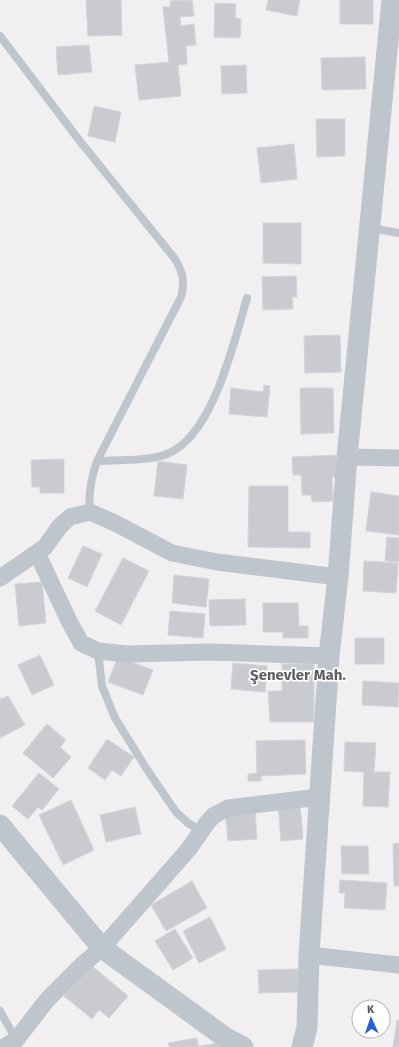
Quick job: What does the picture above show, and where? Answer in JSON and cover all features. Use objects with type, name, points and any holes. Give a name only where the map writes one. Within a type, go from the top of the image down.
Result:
[{"type":"street","points":[[302,1047],[307,1027],[309,954],[329,656],[338,577],[347,457],[392,0]]},
{"type":"street","points":[[347,457],[399,458]]},
{"type":"street","points":[[0,578],[45,547],[60,526],[70,517],[90,512],[115,523],[172,553],[217,562],[338,577]]},
{"type":"street","points":[[37,553],[81,643],[98,651],[127,654],[209,652],[329,656]]},
{"type":"street","points":[[16,1045],[31,1019],[52,995],[83,964],[102,948],[188,850],[213,816],[228,808],[319,797]]},
{"type":"street","points":[[0,825],[102,948],[226,1038],[243,1047]]},
{"type":"street","points":[[309,954],[399,965]]},
{"type":"lane","points":[[0,36],[79,140],[175,260],[180,267],[183,276],[184,283],[181,296],[97,461],[90,481],[90,512]]},
{"type":"lane","points":[[370,228],[399,233]]},
{"type":"lane","points":[[97,461],[158,457],[177,449],[189,438],[212,404],[220,384],[247,298]]},
{"type":"lane","points":[[98,651],[102,686],[115,718],[146,768],[176,812],[188,823],[201,831]]},
{"type":"lane","points":[[0,1011],[16,1045]]},
{"type":"building","points":[[86,0],[121,0],[122,35],[88,36]]},
{"type":"building","points":[[192,0],[194,16],[180,17],[181,26],[194,24],[196,45],[186,46],[187,64],[178,65],[181,96],[139,100],[135,65],[169,62],[163,7],[170,7],[170,1]]},
{"type":"building","points":[[268,0],[300,0],[297,16],[266,10]]},
{"type":"building","points":[[340,0],[373,0],[373,24],[340,24]]},
{"type":"building","points":[[215,3],[236,4],[235,18],[241,19],[240,38],[214,37]]},
{"type":"building","points":[[89,45],[92,72],[58,75],[56,47]]},
{"type":"building","points":[[365,57],[366,89],[322,90],[321,58]]},
{"type":"building","points":[[246,65],[247,93],[222,94],[221,66]]},
{"type":"building","points":[[94,106],[121,112],[115,142],[88,136]]},
{"type":"building","points":[[316,119],[345,119],[345,156],[317,157]]},
{"type":"building","points":[[294,144],[297,179],[261,183],[257,148]]},
{"type":"building","points":[[263,223],[301,223],[301,264],[263,263]]},
{"type":"building","points":[[296,276],[297,297],[292,297],[293,309],[263,310],[262,277]]},
{"type":"building","points":[[340,335],[341,372],[305,373],[304,336]]},
{"type":"building","points":[[264,385],[270,386],[267,417],[229,414],[231,388],[263,392]]},
{"type":"building","points":[[300,388],[333,388],[334,433],[301,434]]},
{"type":"building","points":[[336,455],[337,477],[332,477],[333,501],[312,502],[311,495],[302,495],[301,475],[293,475],[292,457]]},
{"type":"building","points":[[64,459],[64,493],[40,493],[40,487],[32,487],[31,460]]},
{"type":"building","points":[[158,461],[187,465],[183,499],[154,496]]},
{"type":"building","points":[[249,486],[288,486],[288,532],[310,532],[310,548],[248,547]]},
{"type":"building","points":[[371,492],[399,496],[399,535],[366,531]]},
{"type":"building","points":[[387,537],[399,538],[399,562],[385,561]]},
{"type":"building","points":[[83,546],[102,554],[87,587],[68,578]]},
{"type":"building","points":[[123,558],[149,571],[121,625],[95,611]]},
{"type":"building","points":[[364,561],[398,563],[396,593],[363,591]]},
{"type":"building","points":[[174,575],[209,579],[206,607],[172,603]]},
{"type":"building","points":[[42,582],[46,623],[19,626],[15,584]]},
{"type":"building","points":[[245,599],[246,625],[210,626],[209,600]]},
{"type":"building","points":[[263,603],[298,603],[299,626],[308,626],[308,638],[283,638],[283,632],[263,632]]},
{"type":"building","points":[[170,611],[205,614],[203,638],[168,635]]},
{"type":"building","points":[[355,638],[384,638],[384,664],[355,664]]},
{"type":"building","points":[[40,655],[54,685],[32,695],[18,665]]},
{"type":"building","points":[[118,657],[153,670],[143,695],[108,682]]},
{"type":"building","points":[[233,663],[267,666],[265,692],[231,689]]},
{"type":"building","points":[[282,664],[314,664],[314,722],[270,722],[268,691],[282,691]]},
{"type":"building","points":[[363,681],[399,683],[398,707],[362,705]]},
{"type":"building","points":[[8,696],[25,725],[0,738],[0,697],[1,699]]},
{"type":"building","points":[[47,724],[66,740],[60,747],[71,757],[53,778],[23,753]]},
{"type":"building","points":[[107,739],[134,757],[121,776],[112,770],[105,780],[88,768]]},
{"type":"building","points":[[305,740],[306,774],[261,776],[261,781],[248,781],[248,774],[257,773],[256,741]]},
{"type":"building","points":[[345,742],[376,743],[374,772],[390,772],[388,807],[363,806],[364,772],[344,771]]},
{"type":"building","points":[[39,773],[59,789],[42,810],[38,807],[28,819],[12,806]]},
{"type":"building","points":[[71,800],[94,850],[63,865],[39,815]]},
{"type":"building","points":[[300,802],[303,839],[281,841],[278,804]]},
{"type":"building","points":[[135,807],[141,834],[106,842],[100,815]]},
{"type":"building","points":[[255,809],[257,839],[228,841],[225,811]]},
{"type":"building","points":[[399,843],[399,886],[394,886],[393,844]]},
{"type":"building","points":[[341,846],[368,846],[369,874],[342,874]]},
{"type":"building","points":[[340,880],[387,883],[385,910],[344,908],[345,893],[339,893]]},
{"type":"building","points":[[192,881],[207,908],[166,931],[151,905]]},
{"type":"building","points":[[210,917],[226,949],[199,963],[183,931]]},
{"type":"building","points":[[175,929],[193,958],[173,970],[155,941]]},
{"type":"building","points":[[91,965],[128,996],[109,1018],[99,1010],[92,1019],[64,996]]},
{"type":"building","points":[[298,969],[298,992],[259,993],[258,970]]},
{"type":"building","points":[[397,1020],[399,1020],[399,1047],[393,1047]]},
{"type":"building","points":[[197,1038],[198,1046],[219,1043],[220,1047],[169,1047],[168,1043]]},
{"type":"district","name":"Şenevler Mah.","points":[[298,675]]}]
